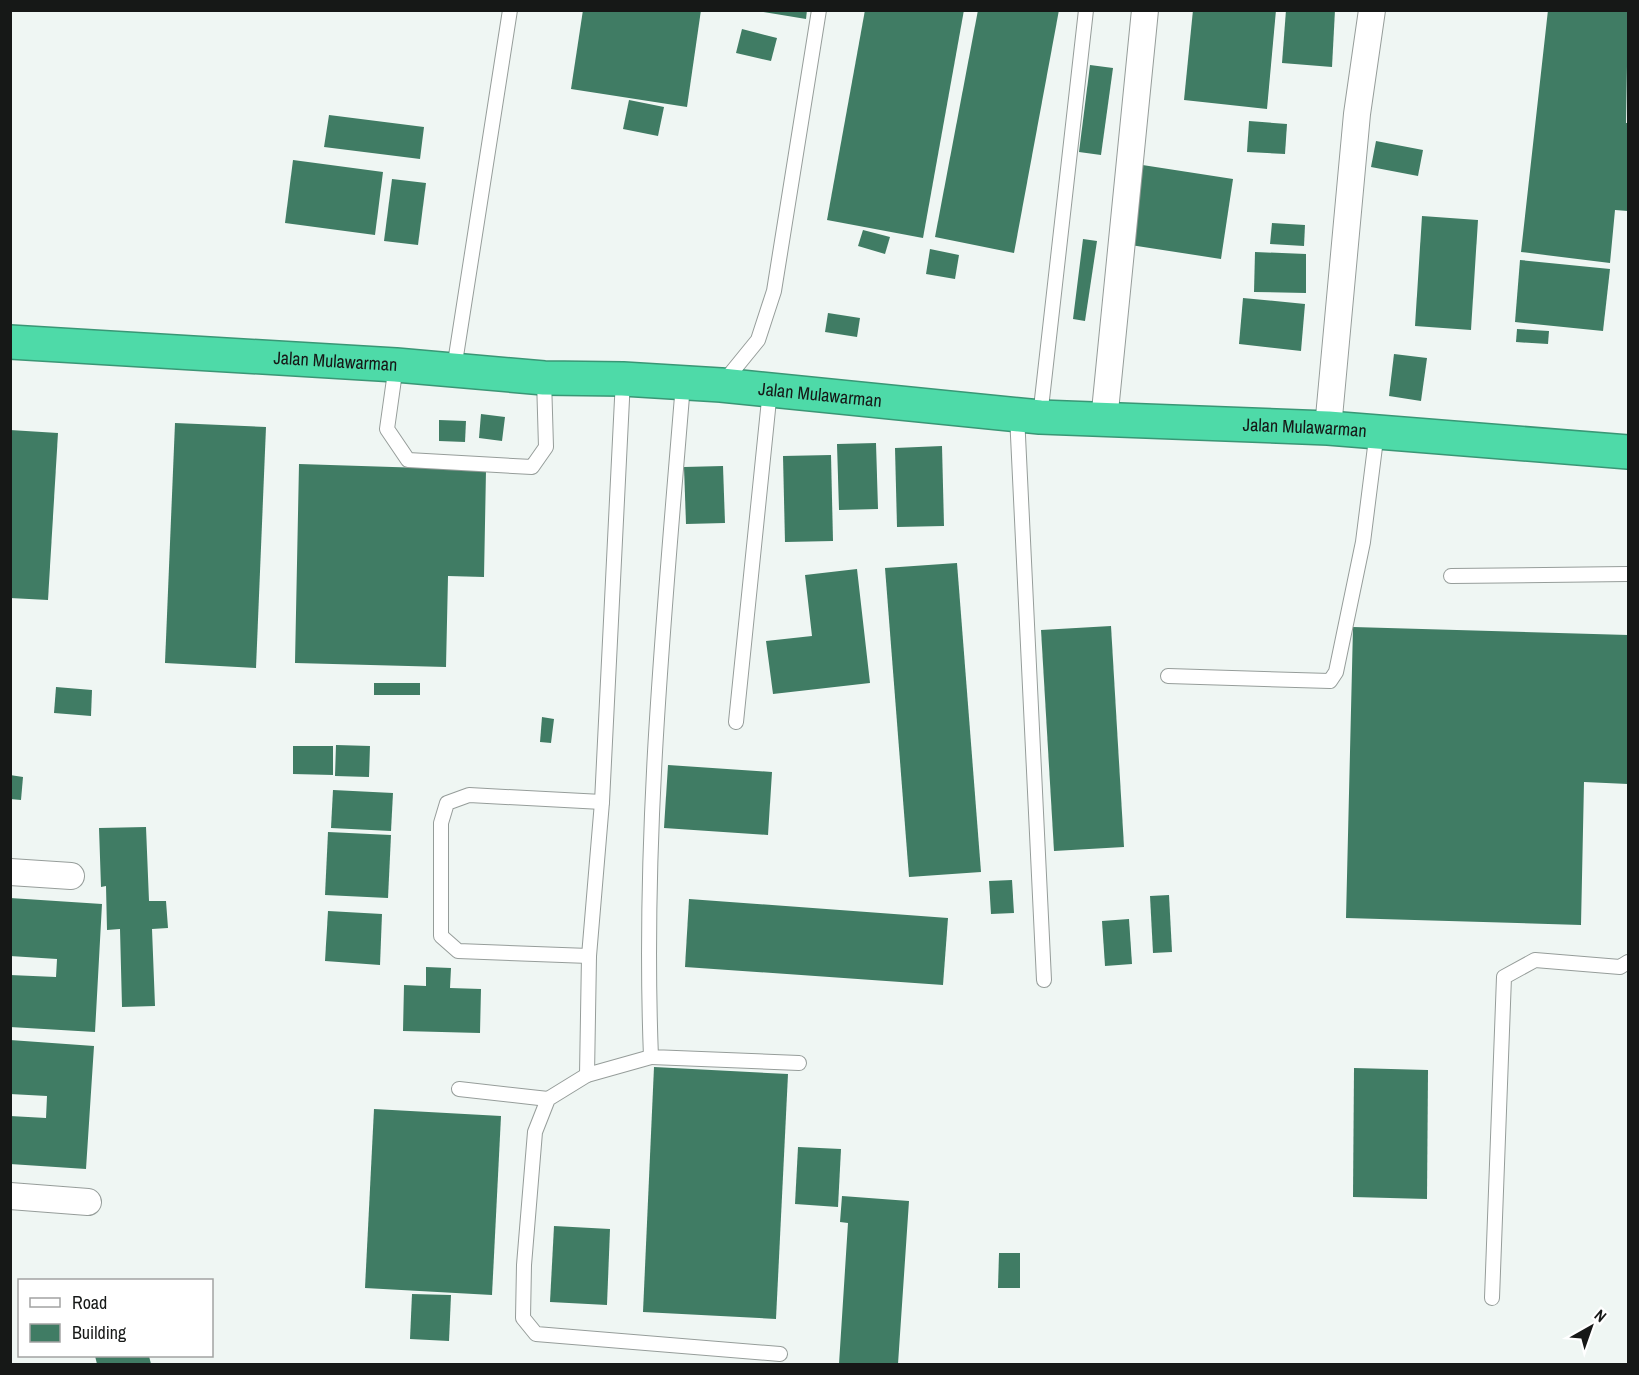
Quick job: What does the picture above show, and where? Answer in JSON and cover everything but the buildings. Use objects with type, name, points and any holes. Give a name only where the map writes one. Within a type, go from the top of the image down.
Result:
[{"type":"highway","name":"Jalan Mulawarman","points":[[10,342],[396,365],[544,378],[623,379],[721,385],[1029,416],[1328,428],[1629,452]]},
{"type":"street","points":[[1104,420],[1145,10]]},
{"type":"street","points":[[1328,428],[1357,114],[1372,10]]},
{"type":"street","points":[[10,872],[71,876]]},
{"type":"street","points":[[10,1196],[88,1202]]},
{"type":"lane","points":[[454,369],[510,10]]},
{"type":"lane","points":[[721,385],[758,340],[774,291],[819,10]]},
{"type":"lane","points":[[1044,980],[1029,416],[1086,10]]},
{"type":"lane","points":[[396,365],[387,429],[408,460],[532,467],[546,447],[544,378]]},
{"type":"lane","points":[[587,1075],[589,956],[602,802],[623,379]]},
{"type":"lane","points":[[651,1057],[649,1003],[652,804],[683,384]]},
{"type":"lane","points":[[736,722],[770,390]]},
{"type":"lane","points":[[1168,676],[1330,681],[1336,672],[1363,542],[1377,431]]},
{"type":"lane","points":[[1451,576],[1629,574]]},
{"type":"lane","points":[[589,956],[458,951],[441,936],[441,823],[447,803],[468,795],[602,802]]},
{"type":"lane","points":[[1492,1298],[1504,977],[1535,960],[1620,967],[1629,962]]},
{"type":"lane","points":[[780,1354],[536,1334],[523,1318],[524,1265],[535,1132],[548,1099],[587,1075],[651,1057],[799,1063]]},
{"type":"lane","points":[[459,1089],[548,1099]]}]
